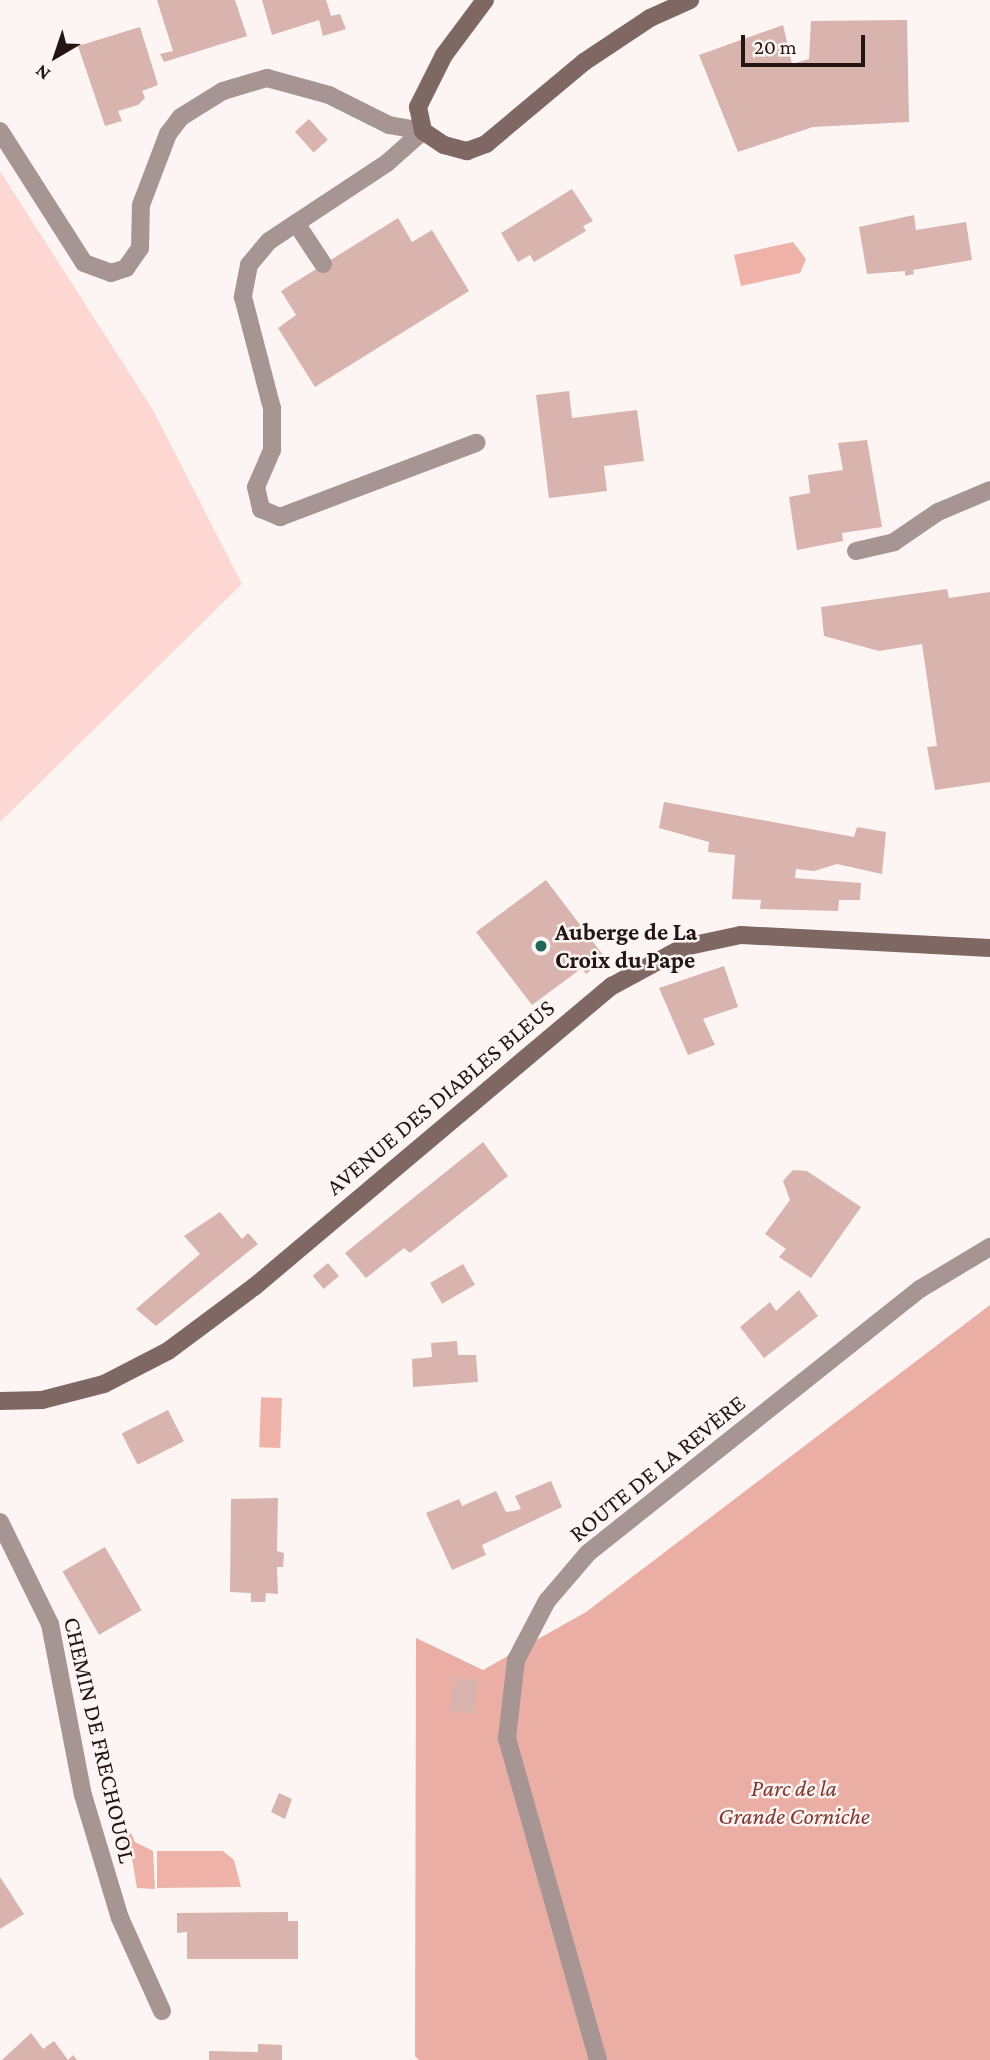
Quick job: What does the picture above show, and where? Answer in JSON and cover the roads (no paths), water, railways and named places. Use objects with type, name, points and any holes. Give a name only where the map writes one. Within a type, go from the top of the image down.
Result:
[{"type":"main road","points":[[485,0],[428,83],[418,107],[423,131],[444,145],[467,151],[486,144],[584,62],[650,18],[690,0]]},
{"type":"main road","name":"AVENUE DES DIABLES BLEUS","points":[[0,1401],[41,1400],[104,1384],[168,1351],[254,1287],[612,986],[684,947],[741,935],[990,948]]},
{"type":"street","points":[[0,131],[84,263],[111,273],[126,268],[140,248],[141,205],[168,134],[181,117],[223,90],[267,78],[330,95],[389,125],[423,131]]},
{"type":"street","points":[[423,131],[387,163],[269,241],[249,265],[243,297],[272,408],[272,450],[256,487],[261,509],[281,517],[476,443]]},
{"type":"street","points":[[296,223],[323,264]]},
{"type":"street","points":[[856,551],[894,542],[938,512],[990,490]]},
{"type":"street","name":"ROUTE DE LA REVÈRE","points":[[598,2060],[507,1738],[516,1660],[547,1601],[588,1553],[920,1289],[990,1247]]},
{"type":"street","name":"CHEMIN DE FRECHOUOL","points":[[0,1522],[50,1624],[83,1795],[120,1918],[162,2011]]},
{"type":"place","name":"Auberge de La Croix du Pape","points":[[541,946]]},
{"type":"park label","name":"Parc de la Grande Corniche","points":[[794,1802]]}]
